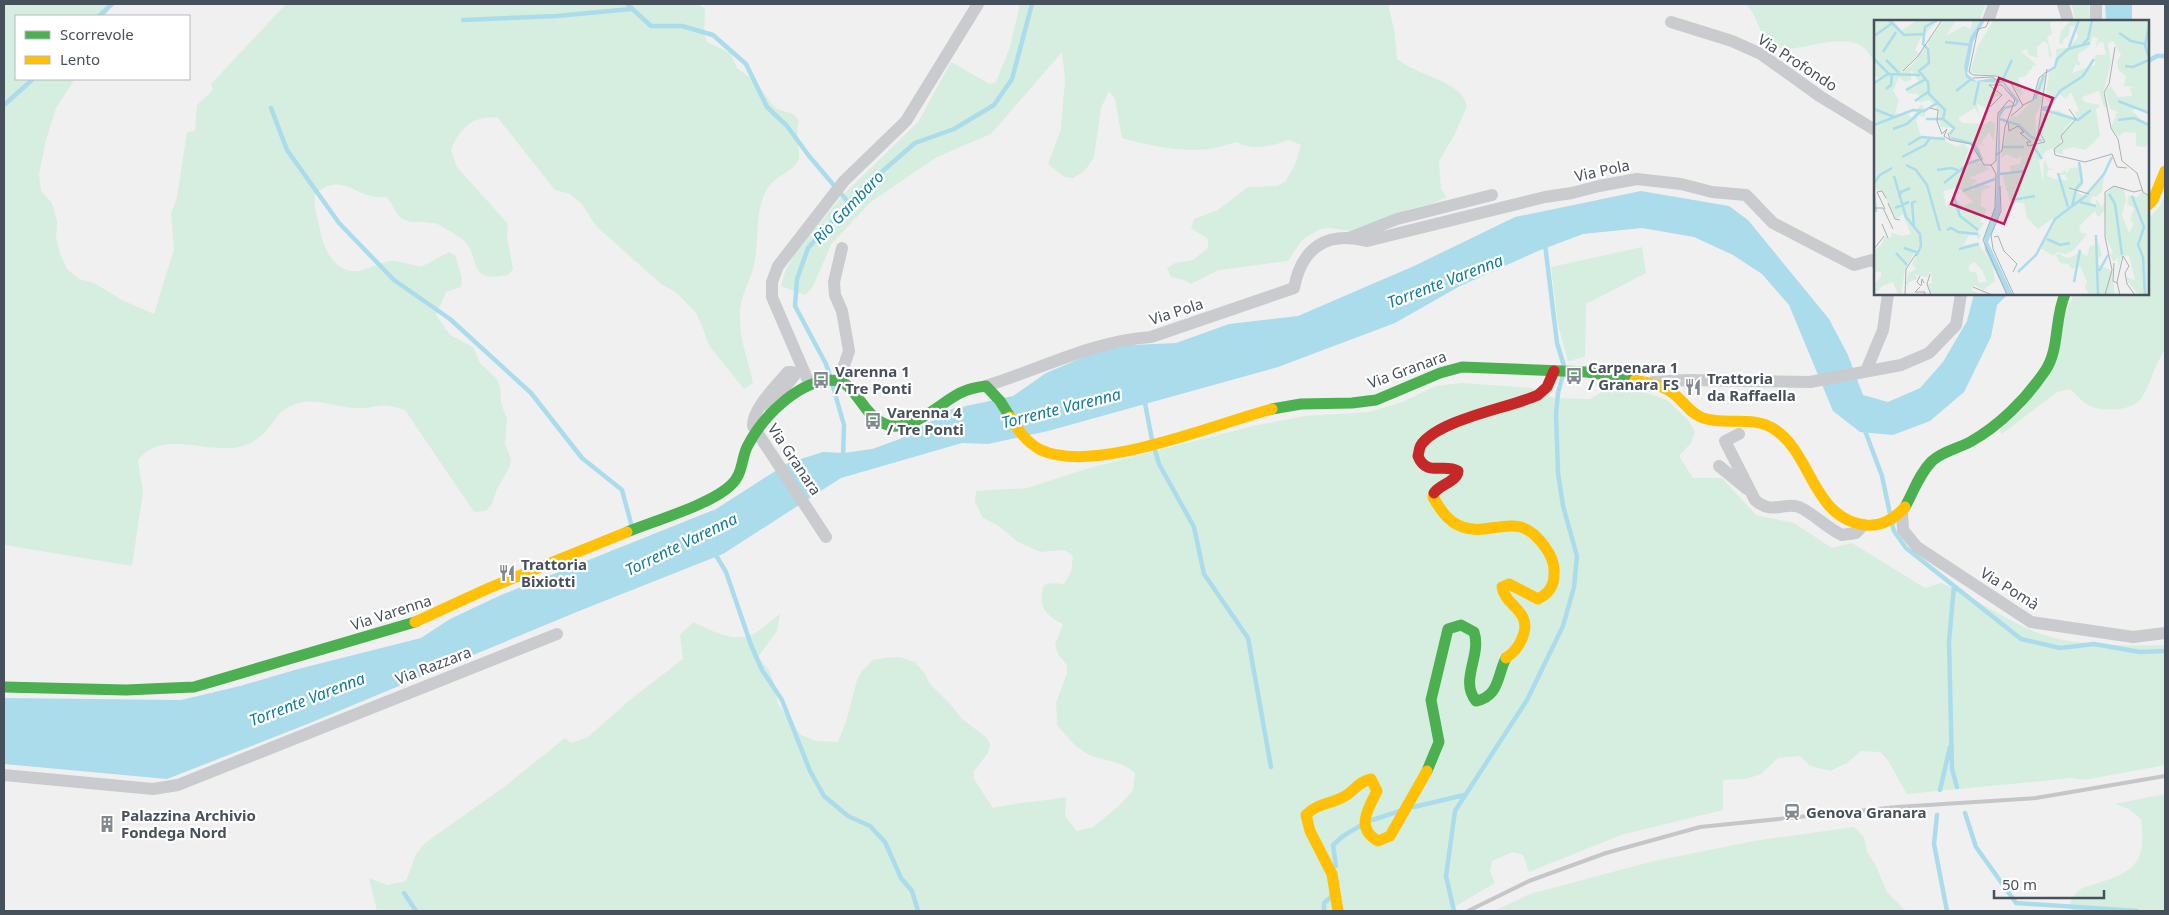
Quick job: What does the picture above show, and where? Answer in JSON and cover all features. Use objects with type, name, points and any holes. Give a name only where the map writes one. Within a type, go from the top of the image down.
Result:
[{"type":"street","points":[[978,4],[906,121],[844,181],[778,266],[772,282],[772,297],[812,382],[839,380],[852,387],[873,416],[882,424],[896,426],[924,416],[972,386],[990,389]]},
{"type":"street","points":[[1988,20],[1994,4]]},
{"type":"street","points":[[2063,4],[2068,20]]},
{"type":"street","points":[[2096,4],[2096,20]]},
{"type":"street","name":"Via Profondo","points":[[1670,22],[1732,41],[1761,54],[1821,97],[1874,129]]},
{"type":"street","points":[[2149,204],[2153,200],[2165,171]]},
{"type":"street","name":"Via Pola","points":[[990,389],[1091,349],[1130,339],[1150,337],[1294,288],[1298,269],[1312,249],[1332,238],[1351,237],[1367,241],[1544,197],[1572,193],[1637,178],[1681,184],[1712,192],[1746,195],[1773,223],[1854,265],[1874,261]]},
{"type":"street","name":"Via Pola","points":[[1351,237],[1397,219],[1492,195]]},
{"type":"street","points":[[839,380],[849,351],[842,311],[835,295],[834,282],[842,248]]},
{"type":"street","points":[[1866,371],[1883,330],[1888,295]]},
{"type":"street","name":"Via Granara","points":[[990,389],[1026,440],[1038,449],[1058,456],[1085,458],[1170,440],[1280,407],[1374,400],[1404,390],[1439,374],[1462,367],[1586,371],[1645,382],[1687,380],[1810,382],[1901,365],[1929,353],[1956,324],[1961,295]]},
{"type":"street","points":[[1645,382],[1671,392],[1692,413],[1704,419],[1764,423],[1774,428],[1790,446],[1815,490],[1830,510],[1862,525],[1881,523],[1898,515],[1920,477],[1934,459],[1966,444],[1989,430],[2022,397],[2048,367],[2056,341],[2061,301],[2064,295]]},
{"type":"street","points":[[1338,911],[1332,874],[1310,832],[1306,815],[1314,807],[1337,800],[1347,795],[1363,781],[1371,779],[1377,791],[1364,821],[1364,827],[1369,836],[1378,841],[1390,836],[1424,780],[1439,742],[1431,700],[1448,629],[1454,625],[1461,625],[1469,627],[1474,632],[1477,649],[1470,675],[1470,694],[1476,701],[1487,699],[1492,696],[1497,688],[1505,658],[1515,653],[1526,629],[1526,620],[1522,613],[1504,595],[1502,587],[1509,584],[1538,599],[1550,591],[1554,578],[1554,563],[1539,534],[1530,529],[1513,526],[1466,528],[1459,526],[1447,516],[1437,506],[1433,496],[1438,487],[1456,479],[1458,471],[1451,467],[1437,470],[1425,466],[1419,459],[1418,451],[1425,440],[1463,420],[1535,397],[1550,387],[1554,371]]},
{"type":"street","name":"Via Granara","points":[[774,414],[771,405],[794,376],[792,372],[788,372],[756,413],[753,422],[754,428],[826,537]]},
{"type":"street","name":"Via Varenna","points":[[4,687],[126,690],[194,687],[409,625],[489,588],[710,499],[734,483],[743,466],[745,452],[757,431],[798,391],[812,382]]},
{"type":"street","points":[[1739,434],[1725,440],[1755,500],[1761,506],[1773,509],[1798,507],[1842,535],[1856,534],[1862,525]]},
{"type":"street","points":[[1719,466],[1751,492]]},
{"type":"street","name":"Via Pomà","points":[[1898,515],[1903,530],[1917,547],[2031,622],[2133,637],[2165,633]]},
{"type":"street","name":"Via Razzara","points":[[4,774],[153,789],[178,786],[557,634]]},
{"type":"green space","points":[[4,4],[108,4],[110,6],[106,15],[15,15],[15,80],[74,80],[56,108],[46,140],[39,174],[41,191],[52,203],[57,221],[56,237],[60,254],[67,269],[79,279],[94,283],[122,300],[154,314],[174,249],[171,214],[177,197],[187,132],[195,131],[197,105],[213,90],[211,84],[286,4],[697,4],[705,9],[704,33],[707,42],[730,53],[737,68],[757,83],[777,109],[793,114],[799,120],[797,131],[798,161],[769,186],[760,206],[755,262],[741,306],[741,336],[753,383],[744,389],[710,347],[697,314],[677,293],[661,284],[596,226],[582,204],[570,194],[555,190],[498,118],[482,118],[463,129],[451,150],[457,167],[508,224],[507,236],[513,269],[508,275],[494,277],[479,272],[469,246],[461,238],[437,224],[412,222],[403,219],[386,197],[371,196],[338,184],[316,192],[315,206],[327,252],[337,264],[350,271],[358,271],[391,261],[421,267],[449,252],[456,256],[462,279],[461,287],[446,292],[436,315],[450,335],[473,347],[480,363],[497,379],[500,387],[501,403],[507,419],[505,444],[511,459],[509,468],[497,489],[492,504],[486,511],[474,512],[405,410],[391,406],[358,408],[312,401],[294,405],[283,411],[263,434],[245,446],[213,448],[172,444],[159,446],[148,451],[138,460],[143,492],[132,566],[4,545]]},
{"type":"green space","points":[[1020,4],[1388,4],[1394,29],[1397,59],[1452,87],[1460,93],[1467,106],[1455,134],[1439,161],[1441,189],[1447,197],[1349,231],[1330,228],[1320,229],[1302,240],[1288,261],[1219,270],[1191,284],[1171,277],[1167,268],[1175,263],[1193,260],[1208,248],[1208,239],[1191,228],[1194,219],[1218,210],[1248,187],[1277,186],[1285,182],[1295,165],[1301,145],[1289,140],[1269,146],[1256,147],[1236,142],[1209,149],[1188,150],[1154,146],[1122,138],[1115,99],[1109,91],[1101,108],[1094,157],[1083,172],[1073,178],[1064,177],[1048,164],[1061,129],[1065,80],[1062,52],[991,134],[937,157],[872,201],[832,243],[812,288],[805,295],[781,286],[785,272],[796,251],[845,193],[918,122],[951,62],[990,84],[996,82],[1010,47]]},
{"type":"green space","points":[[1746,4],[1986,4],[1979,20],[1874,20],[1874,61],[1862,46],[1849,42],[1826,42],[1791,48],[1781,48],[1773,45],[1761,31]]},
{"type":"green space","points":[[2072,4],[2089,4],[2090,20],[2075,20]]},
{"type":"green space","points":[[2165,195],[2165,350],[2141,399],[2131,406],[2109,410],[2087,405],[2070,389],[2057,392],[2002,434],[1999,429],[2024,408],[2074,295],[2149,295],[2149,218],[2159,207]]},
{"type":"green space","points":[[1642,247],[1646,273],[1586,304],[1585,357],[1568,361],[1558,325],[1551,267]]},
{"type":"green space","points":[[1462,383],[1532,388],[1554,398],[1590,399],[1607,389],[1641,391],[1667,400],[1689,421],[1695,432],[1691,443],[1679,456],[1693,478],[1722,478],[1756,515],[1794,523],[1832,548],[1852,543],[1925,588],[1941,583],[2021,626],[2048,636],[2081,643],[2165,645],[2165,765],[2084,780],[2072,778],[1907,794],[1887,759],[1880,752],[1861,751],[1847,763],[1830,771],[1810,766],[1800,756],[1778,758],[1761,774],[1746,779],[1723,780],[1723,810],[1621,835],[1529,872],[1523,855],[1513,852],[1492,861],[1490,871],[1495,883],[1448,911],[377,911],[369,878],[387,885],[406,881],[416,854],[425,843],[504,787],[565,738],[571,743],[588,737],[631,699],[683,659],[680,635],[693,622],[717,633],[741,637],[757,632],[780,614],[777,631],[758,657],[769,670],[774,683],[778,704],[801,735],[816,741],[838,742],[846,722],[857,680],[862,671],[873,660],[899,657],[915,662],[926,675],[929,683],[961,718],[987,738],[990,745],[988,753],[974,771],[974,779],[993,808],[1066,797],[1065,816],[1077,831],[1093,827],[1119,806],[1133,790],[1135,773],[1118,763],[1094,757],[1079,749],[1057,725],[1056,703],[1067,673],[1067,665],[1058,654],[1055,645],[1063,624],[1047,613],[1041,598],[1044,585],[1052,583],[1064,584],[1071,572],[1073,556],[1064,550],[1040,552],[1018,542],[999,526],[983,518],[975,502],[976,491],[1027,488],[1086,469],[1253,426],[1305,416],[1369,412],[1402,402],[1436,386]]},
{"type":"green space","points":[[2165,794],[2165,911],[2072,911],[2070,903],[2079,890],[2124,873],[2137,861],[2142,844],[2141,819],[2129,809],[2115,804]]},
{"type":"green space","points":[[1854,827],[1864,837],[1867,852],[1875,864],[1887,892],[1906,911],[1494,911],[1530,894],[1650,862],[1754,841]]},
{"type":"water","points":[[2105,4],[2132,4],[2132,20],[2106,20]]},
{"type":"water","name":"Torrente Varenna","points":[[1641,191],[1729,206],[1748,220],[1829,319],[1848,355],[1863,395],[1888,402],[1920,388],[1943,362],[1967,321],[1974,295],[2007,295],[1997,305],[1991,337],[1964,392],[1930,421],[1893,435],[1860,432],[1833,411],[1789,305],[1762,274],[1733,255],[1694,237],[1642,228],[1583,234],[1538,251],[1460,286],[1395,323],[1278,367],[1048,431],[988,444],[962,443],[841,478],[723,554],[579,611],[310,723],[167,779],[4,764],[4,698],[181,700],[421,638],[450,619],[501,595],[716,509],[788,463],[823,452],[844,453],[872,449],[900,439],[952,409],[1013,396],[1046,373],[1096,352],[1131,345],[1176,343],[1229,324],[1298,316],[1414,266],[1515,217]]},
{"type":"waterway","points":[[100,15],[112,4]]},
{"type":"waterway","points":[[627,4],[651,26],[682,26],[713,35],[746,64],[767,107],[787,126],[809,156],[849,203]]},
{"type":"waterway","name":"Rio Gambaro","points":[[830,376],[826,364],[795,306],[797,279],[808,248],[862,189],[915,143],[954,129],[994,105],[1012,79],[1032,4]]},
{"type":"waterway","points":[[463,20],[557,16],[631,9]]},
{"type":"waterway","points":[[2149,60],[2157,56],[2165,56]]},
{"type":"waterway","points":[[4,105],[32,80]]},
{"type":"waterway","points":[[271,108],[287,150],[339,223],[394,280],[450,319],[531,393],[582,458],[622,490],[632,527]]},
{"type":"waterway","points":[[1545,244],[1557,343],[1564,366]]},
{"type":"waterway","points":[[1454,911],[1446,876],[1455,811],[1527,700],[1563,626],[1574,587],[1577,556],[1563,506],[1558,473],[1556,414],[1558,393],[1563,374]]},
{"type":"waterway","name":"Rio Gambaro","points":[[832,383],[844,425],[843,459]]},
{"type":"waterway","points":[[1144,398],[1152,440]]},
{"type":"waterway","points":[[1864,428],[1882,476],[1890,514]]},
{"type":"waterway","points":[[1154,447],[1159,464],[1194,527],[1204,574],[1248,638],[1271,767]]},
{"type":"waterway","points":[[1892,524],[1894,531],[1906,548],[2021,639],[2060,648],[2094,644],[2140,652],[2165,651]]},
{"type":"waterway","points":[[714,552],[726,572],[751,645],[762,670],[782,700],[810,771],[824,796],[848,816],[870,826],[885,842],[901,878],[912,891],[918,911]]},
{"type":"waterway","points":[[1954,586],[1949,641],[1952,769],[1957,787]]},
{"type":"waterway","points":[[1940,790],[1950,747]]},
{"type":"waterway","points":[[1414,807],[1464,795]]},
{"type":"waterway","points":[[1369,821],[1400,811]]},
{"type":"waterway","points":[[1965,813],[1976,847],[2016,903],[2137,911]]},
{"type":"waterway","points":[[1937,815],[1934,844],[1947,911]]},
{"type":"waterway","points":[[1336,866],[1333,845],[1343,836],[1360,826]]},
{"type":"waterway","points":[[404,893],[416,911]]},
{"type":"waterway","points":[[1324,911],[1324,903],[1332,896]]},
{"type":"railway","points":[[1468,911],[1529,881],[1606,853],[1700,827],[1897,807],[2036,798],[2165,776]]},
{"type":"traffic: fast","points":[[1905,507],[1920,477],[1932,461],[1945,452],[1981,436],[2021,402],[2038,381],[2050,362],[2053,353],[2059,313],[2065,295]]},
{"type":"traffic: fast","points":[[1272,409],[1301,404],[1352,403],[1376,400],[1440,373],[1462,367],[1587,372],[1635,380]]},
{"type":"traffic: fast","points":[[627,532],[711,499],[731,485],[740,472],[747,447],[763,423],[786,400],[813,384],[841,381],[852,390],[875,418],[891,426],[912,423],[960,393],[986,386],[1000,401],[1010,417]]},
{"type":"traffic: fast","points":[[4,687],[126,690],[194,687],[415,622]]},
{"type":"traffic: fast","points":[[1427,771],[1439,742],[1431,700],[1448,629],[1461,625],[1474,632],[1476,641],[1470,685],[1471,693],[1476,701],[1490,695],[1494,690],[1506,658]]},
{"type":"traffic: slow","points":[[2149,204],[2153,200],[2165,171]]},
{"type":"traffic: slow","points":[[1635,380],[1665,388],[1678,397],[1691,411],[1703,418],[1721,421],[1757,422],[1774,429],[1787,440],[1797,453],[1823,498],[1847,520],[1865,525],[1877,525],[1897,515],[1905,507]]},
{"type":"traffic: slow","points":[[1010,417],[1027,440],[1041,450],[1064,456],[1092,456],[1123,452],[1156,444],[1272,409]]},
{"type":"traffic: slow","points":[[1434,493],[1433,497],[1441,509],[1450,520],[1458,525],[1470,529],[1503,526],[1524,528],[1534,535],[1551,557],[1554,568],[1553,583],[1542,597],[1538,599],[1509,584],[1502,587],[1508,599],[1524,619],[1525,625],[1519,644],[1506,658]]},
{"type":"traffic: slow","points":[[415,622],[489,588],[627,532]]},
{"type":"traffic: slow","points":[[1338,911],[1332,874],[1310,831],[1306,815],[1315,808],[1340,799],[1363,782],[1371,779],[1377,791],[1367,811],[1365,824],[1371,836],[1378,841],[1390,836],[1427,771]]},
{"type":"traffic: jam","points":[[1434,493],[1455,478],[1458,471],[1426,466],[1418,456],[1421,445],[1430,436],[1459,421],[1538,395],[1547,387],[1554,371]]},
{"type":"place","name":"Carpenara 1 / Granara FS","points":[[1574,376]]},
{"type":"place","name":"Varenna 1 / Tre Ponti","points":[[821,380]]},
{"type":"place","name":"Trattoria da Raffaella","points":[[1693,387]]},
{"type":"place","name":"Varenna 4 / Tre Ponti","points":[[873,421]]},
{"type":"place","name":"Trattoria Bixiotti","points":[[507,573]]},
{"type":"place","name":"Genova Granara","points":[[1792,812]]},
{"type":"place","name":"Palazzina Archivio Fondega Nord","points":[[107,824]]}]
